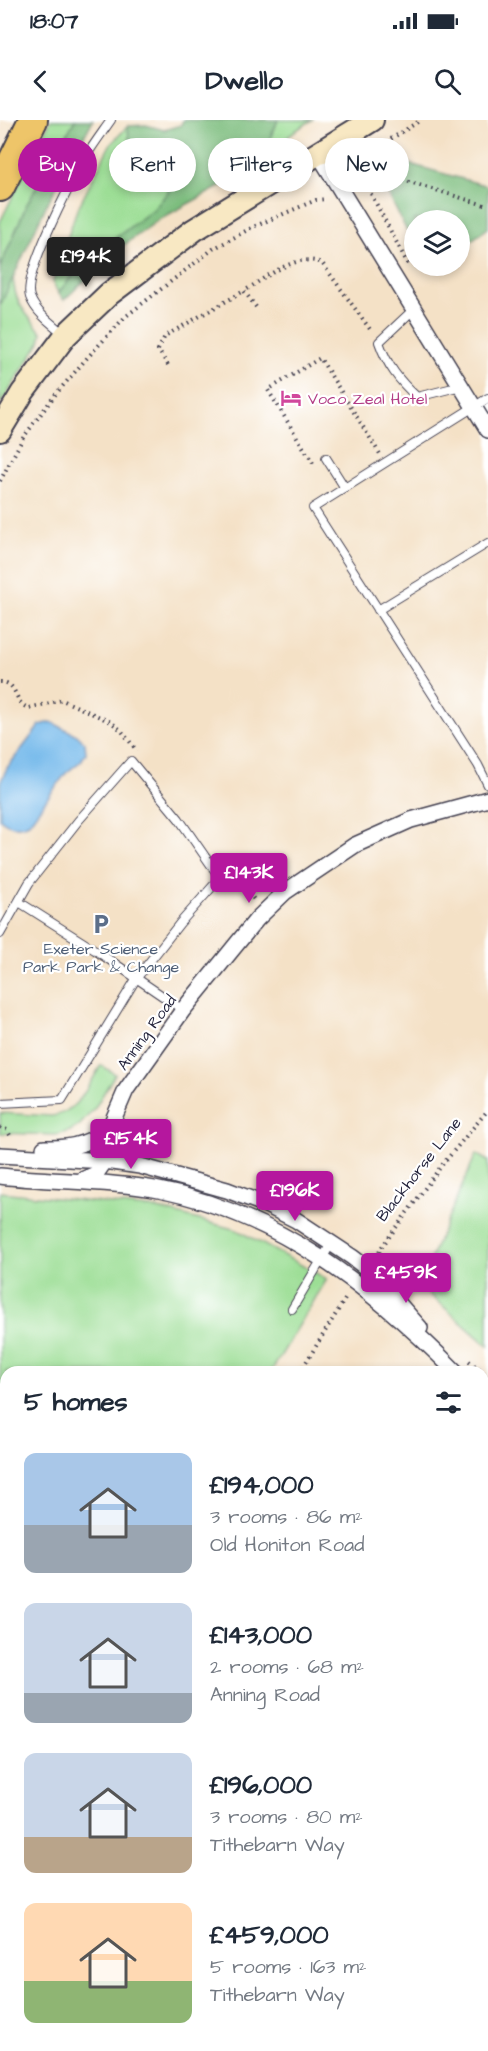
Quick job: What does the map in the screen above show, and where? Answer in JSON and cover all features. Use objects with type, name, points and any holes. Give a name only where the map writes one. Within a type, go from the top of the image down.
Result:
[{"type":"highway","points":[[0,187],[33,120]]},
{"type":"street","points":[[0,430],[23,392],[66,335],[109,294],[194,230],[372,120]]},
{"type":"street","points":[[318,153],[488,430]]},
{"type":"street","name":"Anning Road","points":[[105,1161],[110,1127],[126,1090],[183,1010],[256,919],[285,892],[355,844],[411,820],[488,799]]},
{"type":"street","points":[[6,1142],[59,1149],[100,1136],[110,1127]]},
{"type":"street","points":[[0,1155],[105,1161],[140,1166],[227,1190],[264,1204],[332,1242],[369,1270],[417,1323],[432,1348]]},
{"type":"street","points":[[82,1180],[96,1174],[105,1161]]},
{"type":"street","points":[[105,1161],[114,1173],[154,1189]]},
{"type":"street","points":[[0,1176],[22,1179],[82,1180],[154,1189],[190,1198],[246,1217],[287,1236],[358,1283],[450,1366]]},
{"type":"lane","points":[[66,335],[41,314],[30,296],[31,279],[37,257],[85,159],[111,120]]},
{"type":"lane","points":[[414,309],[379,342],[384,358],[401,383],[417,397],[461,386]]},
{"type":"lane","points":[[488,398],[314,508],[478,765],[488,785]]},
{"type":"lane","points":[[326,458],[345,488]]},
{"type":"lane","points":[[378,610],[488,543]]},
{"type":"lane","points":[[0,934],[29,884],[78,821],[131,761],[179,819],[220,878],[180,923],[136,979],[62,1100],[0,1103]]},
{"type":"lane","points":[[19,902],[183,1010]]},
{"type":"lane","points":[[292,1309],[332,1242]]},
{"type":"path","points":[[392,138],[421,120]]},
{"type":"path","points":[[409,182],[488,206]]},
{"type":"path","points":[[0,481],[23,438],[87,358],[125,317],[213,249],[253,227],[316,200],[345,197],[349,192]]},
{"type":"path","points":[[168,365],[158,350],[165,336],[284,266],[313,260],[322,263],[379,342]]},
{"type":"path","points":[[244,291],[256,307]]},
{"type":"path","points":[[315,465],[268,390],[320,358],[386,462]]},
{"type":"path","name":"Blackhorse Lane","points":[[369,1270],[381,1248],[442,1165],[488,1110]]},
{"type":"path","points":[[0,1127],[7,1130],[6,1142]]},
{"type":"path","points":[[304,1366],[346,1296],[358,1283]]},
{"type":"green space","points":[[51,120],[75,120],[65,138],[42,138]]},
{"type":"green space","points":[[75,120],[93,120],[83,138],[65,138]]},
{"type":"green space","points":[[183,120],[278,120],[270,138],[208,138],[208,192],[210,192],[160,219],[117,250],[64,300],[58,293],[85,261],[154,209],[168,192],[196,192],[196,138],[129,138],[128,126],[146,125],[164,130],[181,125]]},
{"type":"green space","points":[[278,120],[312,120],[288,138],[270,138]]},
{"type":"green space","points":[[128,126],[129,138],[117,138]]},
{"type":"green space","points":[[109,147],[109,192],[168,192],[154,209],[85,261],[58,293],[53,282],[76,212],[86,192],[97,192],[97,171]]},
{"type":"green space","points":[[409,164],[488,186],[488,228],[470,241],[470,210],[404,210],[404,225],[387,192],[409,192]]},
{"type":"green space","points":[[18,186],[18,192],[34,192],[0,268],[0,222]]},
{"type":"green space","points":[[34,192],[54,192],[0,306],[0,268]]},
{"type":"green space","points":[[13,275],[18,301],[42,333],[40,342],[0,405],[0,306]]},
{"type":"green space","points":[[101,1065],[115,1074],[95,1108],[79,1126],[56,1135],[0,1133],[0,1113],[52,1116],[69,1110],[87,1089]]},
{"type":"green space","points":[[476,1154],[488,1161],[488,1346],[419,1285]]},
{"type":"green space","points":[[0,1192],[158,1209],[237,1230],[327,1279],[275,1366],[0,1366]]},
{"type":"water","points":[[51,722],[77,735],[85,743],[86,753],[81,761],[66,773],[29,823],[22,826],[7,824],[0,819],[0,783],[7,768],[40,725]]},
{"type":"place","name":"Voco Zeal Hotel","points":[[291,398]]},
{"type":"place","name":"Exeter Science Park Park & Change","points":[[101,924]]}]
